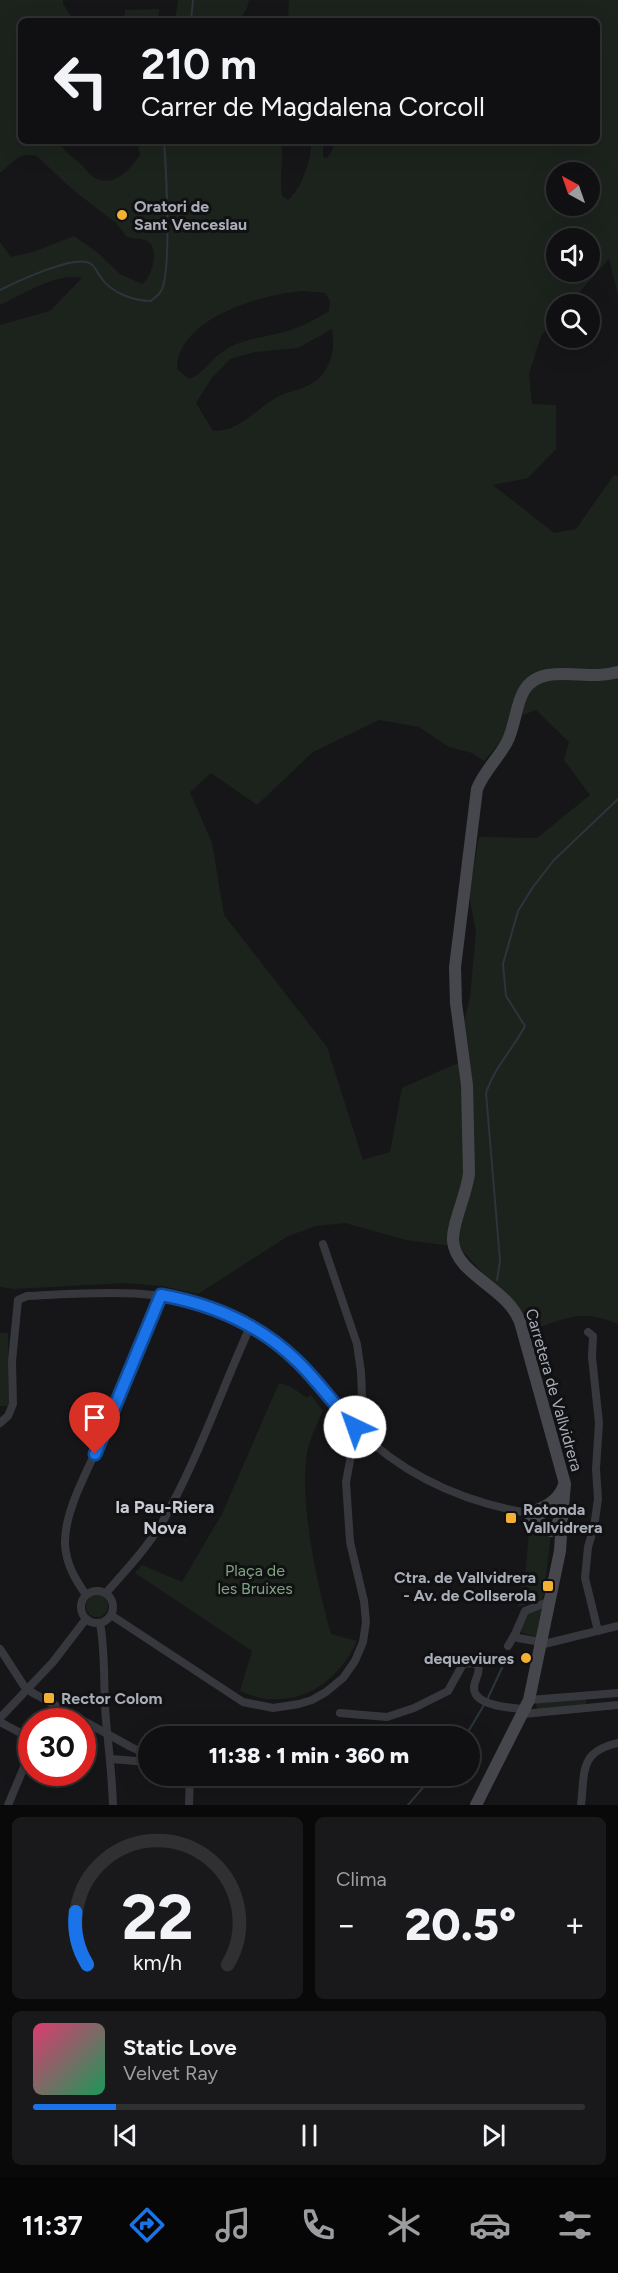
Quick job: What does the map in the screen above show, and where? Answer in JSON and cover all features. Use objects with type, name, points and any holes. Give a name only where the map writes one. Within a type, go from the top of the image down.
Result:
[{"type":"main road","name":"Carretera de Vallvidrera","points":[[565,1484],[520,1322],[511,1305],[461,1261],[455,1250],[453,1240],[455,1227],[468,1185],[469,1173],[467,1085],[456,1003],[455,967],[475,796],[484,774],[512,732],[519,699],[527,686],[546,675],[602,675],[618,672]]},
{"type":"main road","points":[[560,1551],[556,1539],[540,1518],[545,1507],[559,1495],[565,1484]]},
{"type":"main road","points":[[476,1805],[526,1708],[560,1551],[565,1484]]},
{"type":"main road","points":[[556,1506],[561,1510],[562,1518],[555,1527],[544,1525],[528,1513],[556,1506]]},
{"type":"street","points":[[111,1615],[243,1702],[273,1708],[300,1704],[326,1692],[343,1678],[355,1661],[363,1642],[366,1622],[364,1600],[350,1542],[346,1482],[362,1397],[357,1344],[323,1244]]},
{"type":"street","points":[[0,1423],[8,1416],[13,1404],[12,1361],[18,1300],[27,1296],[105,1293],[161,1295],[219,1311],[274,1342],[296,1360],[355,1427],[395,1460],[436,1485],[471,1499],[528,1513]]},
{"type":"street","points":[[86,1595],[68,1563],[65,1544],[69,1519],[88,1468],[129,1376],[161,1295]]},
{"type":"street","points":[[106,1593],[139,1555],[162,1522],[188,1471],[250,1327]]},
{"type":"street","points":[[588,1332],[593,1336],[592,1357],[599,1436],[596,1469],[597,1513],[588,1546],[585,1578],[598,1631]]},
{"type":"street","points":[[86,1619],[81,1606],[86,1595],[96,1590],[106,1593],[112,1601],[111,1615],[100,1623]]},
{"type":"street","points":[[508,1646],[525,1611],[550,1601]]},
{"type":"street","points":[[86,1619],[100,1623]]},
{"type":"street","points":[[0,1718],[60,1654],[86,1619]]},
{"type":"street","points":[[100,1623],[105,1657],[106,1720],[113,1805]]},
{"type":"street","points":[[514,1634],[518,1638],[541,1644],[618,1626]]},
{"type":"street","points":[[0,1649],[28,1690],[138,1750]]},
{"type":"street","points":[[340,1713],[387,1718],[414,1708],[448,1691],[463,1665],[472,1663],[478,1665],[480,1670],[474,1687],[475,1695],[480,1701],[526,1708],[591,1708],[618,1705]]},
{"type":"street","points":[[526,1708],[618,1693]]},
{"type":"street","points":[[589,1696],[591,1708]]},
{"type":"street","points":[[0,1722],[18,1732]]},
{"type":"street","points":[[582,1805],[586,1764],[590,1757],[603,1747],[618,1743]]},
{"type":"street","points":[[111,1759],[138,1761]]},
{"type":"street","points":[[8,1805],[18,1782]]},
{"type":"street","points":[[189,1786],[189,1805]]},
{"type":"green space","points":[[0,0],[63,0],[63,4],[72,18],[18,18],[18,144],[62,144],[66,152],[91,176],[109,181],[121,176],[132,166],[140,155],[138,144],[281,144],[282,196],[288,200],[298,189],[305,173],[311,144],[323,144],[323,157],[327,158],[334,144],[600,144],[600,18],[288,18],[289,0],[618,0],[618,295],[609,259],[600,269],[600,228],[546,228],[546,282],[589,282],[578,294],[546,294],[546,330],[541,336],[529,374],[532,404],[556,405],[556,449],[528,478],[493,485],[554,533],[576,529],[614,475],[618,476],[618,1324],[605,1319],[584,1316],[533,1329],[459,1247],[406,1240],[345,1223],[316,1226],[288,1236],[198,1294],[162,1286],[124,1283],[15,1289],[0,1287],[0,325],[50,311],[82,278],[72,277],[51,281],[0,305],[0,242],[11,257],[33,252],[74,236],[98,253],[120,274],[142,284],[151,271],[154,259],[150,243],[126,236],[116,223],[73,190],[38,157],[22,156],[0,173]],"holes":[[[303,291],[325,293],[330,301],[329,311],[309,323],[232,346],[189,379],[177,369],[181,351],[191,336],[206,323],[225,312],[266,297],[286,293]],[[332,329],[333,345],[330,361],[316,381],[278,397],[231,428],[213,431],[196,403],[211,379],[230,359],[255,352],[298,348]],[[536,710],[569,742],[564,760],[590,795],[537,838],[479,837],[469,895],[476,932],[470,998],[464,1021],[469,1062],[453,1065],[402,1088],[390,1152],[363,1160],[327,1047],[224,915],[212,843],[190,792],[211,773],[257,805],[313,752],[379,720],[419,727],[449,747],[472,753],[484,761],[523,715]]]},
{"type":"green space","points":[[178,0],[249,0],[241,18],[175,18]]},
{"type":"green space","points":[[159,9],[158,18],[124,18],[125,10]]},
{"type":"green space","points":[[0,1333],[8,1333],[9,1406],[0,1406]]},
{"type":"green space","name":"Plaça de les Bruixes","points":[[279,1383],[291,1387],[307,1398],[311,1395],[323,1411],[310,1440],[306,1459],[306,1501],[311,1547],[331,1634],[357,1641],[337,1671],[324,1683],[309,1692],[276,1699],[240,1691],[252,1651],[135,1573],[142,1565],[182,1582],[223,1512]]},
{"type":"green space","points":[[529,1531],[551,1535],[543,1599],[518,1607],[526,1568]]},
{"type":"green space","points":[[93,1595],[101,1595],[108,1602],[108,1610],[101,1617],[93,1617],[86,1610],[86,1602]]},
{"type":"green space","points":[[534,1608],[544,1609],[537,1637],[519,1632],[525,1612]]},
{"type":"green space","points":[[586,1699],[586,1705],[537,1710],[536,1703]]},
{"type":"waterway","points":[[191,18],[193,0]]},
{"type":"waterway","points":[[0,290],[60,265],[84,262],[93,265],[106,284],[124,295],[138,300],[151,301],[158,295],[164,280],[167,242],[164,144]]},
{"type":"waterway","points":[[497,1280],[500,1261],[486,1093],[494,1075],[525,1026],[506,996],[503,964],[518,911],[533,887],[554,860],[618,799]]},
{"type":"waterway","points":[[487,1700],[507,1657]]},
{"type":"waterway","points":[[472,1726],[484,1705]]},
{"type":"waterway","points":[[408,1805],[424,1786]]},
{"type":"place","name":"Oratori de Sant Venceslau","points":[[122,215]]},
{"type":"place","name":"Rotonda Vallvidrera","points":[[511,1518]]},
{"type":"place","name":"Ctra. de Vallvidrera - Av. de Collserola","points":[[548,1586]]},
{"type":"place","name":"dequeviures","points":[[526,1658]]},
{"type":"place","name":"Rector Colom","points":[[49,1698]]},
{"type":"district","name":"la Pau-Riera Nova","points":[[165,1517]]},
{"type":"route","points":[[95,1454],[161,1295],[219,1311],[274,1342],[296,1360],[355,1427]]}]
